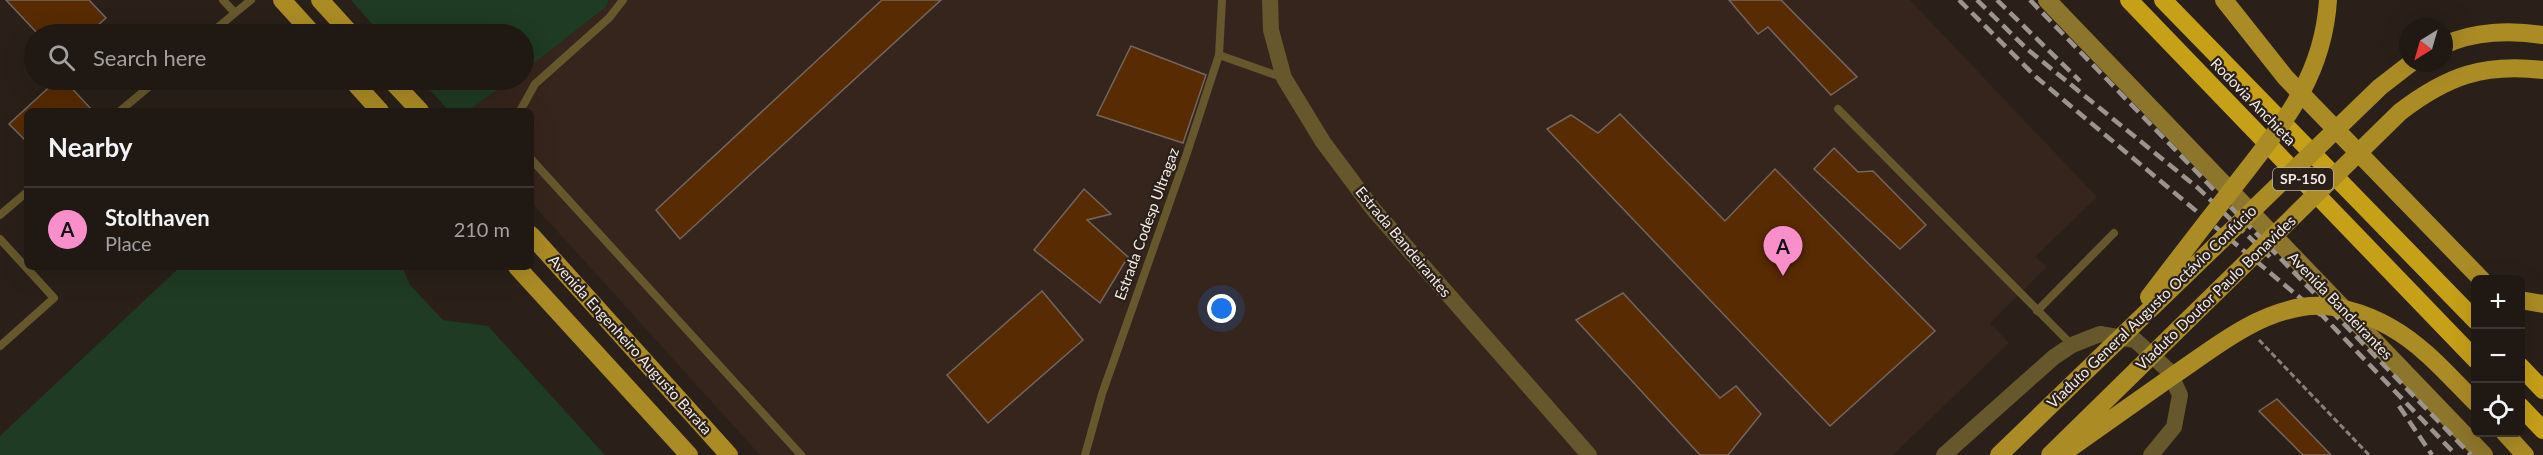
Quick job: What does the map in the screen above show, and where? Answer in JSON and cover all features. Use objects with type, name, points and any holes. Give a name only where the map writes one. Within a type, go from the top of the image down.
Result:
[{"type":"highway","name":"Rodovia Anchieta","points":[[2129,0],[2471,356]]},
{"type":"highway","name":"Rodovia Anchieta","points":[[2163,0],[2471,317]]},
{"type":"highway","points":[[2525,371],[2541,387]]},
{"type":"highway","points":[[2525,411],[2543,430]]},
{"type":"main road","points":[[282,0],[304,24]]},
{"type":"main road","points":[[320,0],[342,24]]},
{"type":"main road","name":"Avenida Bandeirantes","points":[[2047,0],[2484,455]]},
{"type":"main road","points":[[2224,0],[2293,86],[2478,275]]},
{"type":"main road","points":[[2111,346],[2290,114],[2314,65],[2326,28],[2328,0]]},
{"type":"main road","points":[[2453,43],[2488,33],[2523,32],[2543,35]]},
{"type":"main road","name":"Viaduto Doutor Paulo Bonavides","points":[[2050,455],[2400,112],[2427,91],[2460,77],[2481,71],[2511,67],[2543,70]]},
{"type":"main road","name":"Viaduto General Augusto Octávio Confúcio","points":[[2000,455],[2380,87],[2399,72]]},
{"type":"main road","points":[[361,90],[377,108]]},
{"type":"main road","points":[[401,90],[417,108]]},
{"type":"main road","name":"Avenida Engenheiro Augusto Barata","points":[[534,238],[729,455]]},
{"type":"main road","name":"Avenida Engenheiro Augusto Barata","points":[[520,270],[689,455]]},
{"type":"main road","points":[[2525,301],[2543,304]]},
{"type":"main road","points":[[2060,455],[2237,331],[2272,315],[2304,306],[2338,307],[2364,315],[2390,327],[2418,346],[2471,399]]},
{"type":"main road","points":[[2509,437],[2525,455]]},
{"type":"street","name":"Estrada Bandeirantes","points":[[1270,0],[1271,30],[1284,78],[1323,142],[1372,209],[1589,455]]},
{"type":"street","points":[[1944,455],[2054,357],[2072,345],[2100,334],[2135,340],[2169,371],[2180,394],[2174,427],[2151,455]]},
{"type":"lane","points":[[223,0],[235,13]]},
{"type":"lane","points":[[222,24],[251,0]]},
{"type":"lane","points":[[534,86],[609,18],[623,0]]},
{"type":"lane","name":"Estrada Codesp Ultragaz","points":[[1084,455],[1102,394],[1199,119],[1219,55],[1222,0]]},
{"type":"lane","points":[[1219,55],[1284,78]]},
{"type":"lane","points":[[124,108],[145,90]]},
{"type":"lane","points":[[522,108],[532,90]]},
{"type":"lane","points":[[1838,109],[2072,345]]},
{"type":"lane","points":[[534,162],[801,455]]},
{"type":"lane","points":[[0,215],[24,195]]},
{"type":"lane","points":[[2037,311],[2114,233]]},
{"type":"lane","points":[[0,238],[24,265]]},
{"type":"lane","points":[[0,346],[54,298],[29,270]]},
{"type":"path","points":[[2259,340],[2369,455]]},
{"type":"shaded area","points":[[609,0],[1910,0],[2097,197],[2035,257],[2047,267],[1990,323],[2009,343],[1893,455],[760,455],[534,205],[534,108],[472,108],[497,90],[534,90],[534,63],[606,7]]},
{"type":"green space","points":[[351,0],[609,0],[606,7],[534,63],[534,24],[372,24]]},
{"type":"green space","points":[[430,90],[497,90],[472,108],[446,108]]},
{"type":"green space","points":[[177,270],[403,270],[410,285],[443,320],[488,326],[605,455],[0,455],[0,436]]},
{"type":"building","points":[[6,0],[89,0],[106,18],[99,24],[29,24]]},
{"type":"building","points":[[882,0],[941,0],[680,239],[656,210]]},
{"type":"building","points":[[1729,0],[1781,0],[1857,77],[1831,95],[1768,27],[1758,34]]},
{"type":"building","points":[[1131,46],[1206,75],[1183,143],[1097,115]]},
{"type":"building","points":[[46,90],[73,90],[90,108],[26,108]]},
{"type":"building","points":[[24,110],[24,139],[9,124]]},
{"type":"building","points":[[1620,114],[1725,221],[1775,169],[1935,331],[1830,426],[1547,129],[1571,115],[1598,133]]},
{"type":"building","points":[[1834,148],[1858,172],[1873,171],[1926,225],[1900,249],[1814,169]]},
{"type":"building","points":[[1084,189],[1111,214],[1087,220],[1128,257],[1100,303],[1034,250]]},
{"type":"building","points":[[1042,291],[1083,340],[988,423],[947,375]]},
{"type":"building","points":[[1623,293],[1720,398],[1736,386],[1761,414],[1728,455],[1700,455],[1576,320]]},
{"type":"building","points":[[2277,399],[2331,455],[2303,455],[2259,411]]},
{"type":"railway","points":[[1959,0],[2036,77],[2323,317]]},
{"type":"railway","points":[[1977,0],[2027,49],[2198,188],[2271,258]]},
{"type":"railway","points":[[1997,0],[2080,81]]},
{"type":"railway","points":[[2030,0],[2471,455]]},
{"type":"railway","points":[[2319,312],[2456,455]]},
{"type":"railway","points":[[2399,406],[2432,455]]},
{"type":"place","name":"Stolthaven","points":[[1783,276]]}]
